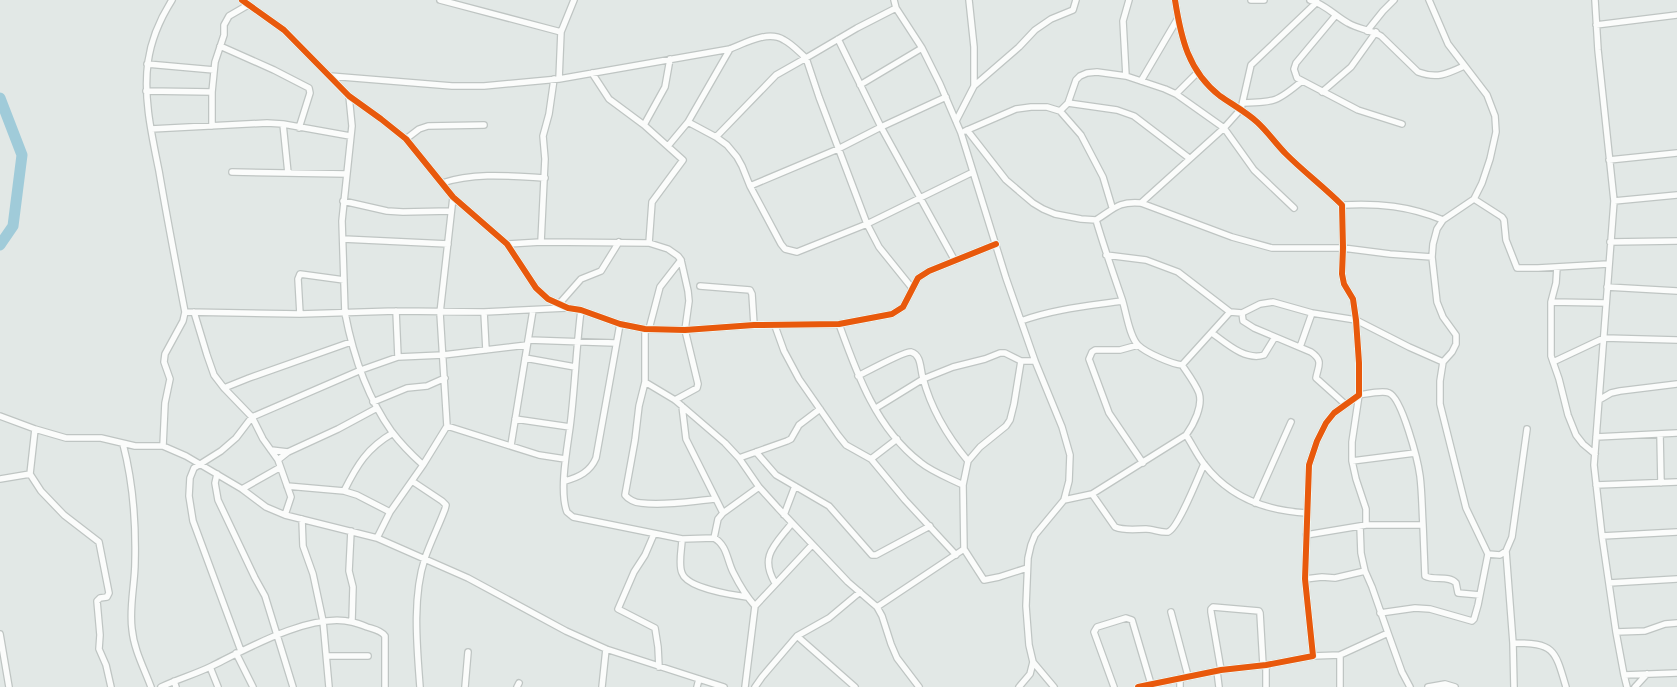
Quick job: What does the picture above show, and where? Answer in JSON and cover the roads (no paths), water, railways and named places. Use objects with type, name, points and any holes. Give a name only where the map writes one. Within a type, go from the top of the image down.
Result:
[{"type":"street","points":[[164,446],[165,403],[170,379],[164,362],[164,354],[183,320],[185,312],[151,129],[146,91],[147,64],[155,34],[172,0]]},
{"type":"street","points":[[242,0],[284,30],[349,96],[406,139],[453,198],[507,244],[536,288],[548,299],[568,308]]},
{"type":"street","points":[[440,0],[454,2],[561,32]]},
{"type":"street","points":[[541,242],[545,178],[543,136],[556,79],[561,32],[574,0]]},
{"type":"street","points":[[894,0],[896,8],[922,48],[956,121],[1006,180],[1043,209],[1055,214],[1096,220],[1112,207],[1130,202],[1141,203],[1225,235],[1272,248],[1343,248],[1390,254],[1432,257]]},
{"type":"street","points":[[970,0],[974,47],[974,86]]},
{"type":"street","points":[[956,121],[974,86],[1038,27],[1051,19],[1073,10],[1076,0]]},
{"type":"street","points":[[1126,76],[1123,21],[1129,0]]},
{"type":"street","points":[[1175,0],[1182,38],[1190,60],[1208,86],[1221,96],[1242,106],[1286,154],[1342,205],[1368,204],[1406,208],[1443,220]]},
{"type":"street","points":[[1251,0],[1264,0]]},
{"type":"street","points":[[1310,0],[1317,2],[1349,24],[1368,31],[1376,32],[1418,72],[1444,76],[1464,66]]},
{"type":"street","points":[[1368,31],[1383,11],[1394,0]]},
{"type":"street","points":[[1380,613],[1423,608],[1472,621],[1474,619],[1480,596],[1488,554],[1466,508],[1440,404],[1443,362],[1452,352],[1456,344],[1456,335],[1443,317],[1437,302],[1432,257],[1433,244],[1437,229],[1443,220],[1474,199],[1482,183],[1488,165],[1496,132],[1494,116],[1487,95],[1448,44],[1429,0]]},
{"type":"street","points":[[1594,0],[1614,201],[1608,264],[1596,438],[1596,485],[1616,632],[1624,675],[1628,687]]},
{"type":"street","points":[[1141,203],[1189,158],[1224,128],[1242,106],[1250,65],[1317,2]]},
{"type":"street","points":[[212,126],[212,92],[216,55],[227,20],[230,16],[248,5]]},
{"type":"street","points":[[716,137],[776,75],[896,8]]},
{"type":"street","points":[[1336,15],[1296,63],[1295,74],[1297,78],[1358,110],[1402,124]]},
{"type":"street","points":[[1596,24],[1677,15]]},
{"type":"street","points":[[1141,80],[1178,18]]},
{"type":"street","points":[[1322,92],[1351,67],[1376,32]]},
{"type":"street","points":[[330,76],[452,86],[484,86],[556,79],[592,73],[730,49],[750,41],[772,36],[785,40],[806,58],[838,149],[867,224],[879,247],[912,288]]},
{"type":"street","points":[[838,40],[881,127],[955,261]]},
{"type":"street","points":[[220,46],[274,70],[309,88],[310,93],[299,128]]},
{"type":"street","points":[[860,85],[922,48]]},
{"type":"street","points":[[668,146],[688,122],[730,49]]},
{"type":"street","points":[[644,125],[665,87],[670,59]]},
{"type":"street","points":[[147,64],[214,70]]},
{"type":"street","points":[[1060,111],[1068,103],[1076,80],[1080,76],[1097,72],[1126,76],[1141,80],[1176,94],[1224,128],[1254,170],[1294,208]]},
{"type":"street","points":[[1176,94],[1198,72]]},
{"type":"street","points":[[592,73],[609,99],[644,125],[683,160],[652,202],[649,243]]},
{"type":"street","points":[[1242,106],[1276,100],[1284,96],[1302,81]]},
{"type":"street","points":[[146,91],[212,92]]},
{"type":"street","points":[[349,96],[352,116],[343,201],[342,239],[345,314],[351,342],[376,408],[393,433],[423,465]]},
{"type":"street","points":[[750,186],[838,149],[946,97]]},
{"type":"street","points":[[1068,103],[1117,110],[1134,116],[1189,158]]},
{"type":"street","points":[[964,132],[1016,109],[1047,107],[1060,111],[1081,135],[1103,177],[1112,207]]},
{"type":"street","points":[[688,122],[716,137],[727,145],[737,156],[750,186],[781,244],[790,252],[797,252],[867,224],[973,172]]},
{"type":"street","points":[[151,129],[267,123],[283,124],[350,136]]},
{"type":"street","points":[[283,124],[288,173]]},
{"type":"street","points":[[406,139],[419,129],[428,126],[484,125]]},
{"type":"street","points":[[964,132],[973,172],[1021,321],[1062,426],[1070,455],[1070,481],[1064,500],[1036,535],[1031,545],[1027,568],[1027,623],[1029,645],[1033,662],[1054,687]]},
{"type":"street","points":[[1609,160],[1677,153]]},
{"type":"street","points":[[232,172],[347,174]]},
{"type":"street","points":[[442,183],[464,177],[478,176],[545,178]]},
{"type":"street","points":[[1614,201],[1677,195]]},
{"type":"street","points":[[377,538],[390,512],[412,482],[447,426],[440,312],[453,198]]},
{"type":"street","points":[[1474,199],[1498,214],[1504,220],[1506,240],[1513,255],[1515,267],[1532,268],[1608,264]]},
{"type":"street","points":[[343,201],[387,211],[451,211]]},
{"type":"street","points":[[1342,205],[1342,274],[1344,284],[1353,299],[1359,362],[1359,395],[1352,442],[1352,461],[1366,509],[1366,525]]},
{"type":"street","points":[[1096,220],[1122,301],[1128,326],[1138,345],[1165,361],[1175,365],[1182,365],[1230,312]]},
{"type":"street","points":[[342,239],[448,244]]},
{"type":"street","points":[[1610,242],[1677,241]]},
{"type":"street","points":[[507,244],[541,242],[649,243],[668,249],[678,256],[688,291],[689,301],[685,330],[698,384],[697,388],[675,400]]},
{"type":"street","points":[[558,304],[581,279],[601,271],[619,242]]},
{"type":"street","points":[[185,312],[345,314],[396,311],[484,312],[568,308],[581,310],[620,324],[647,329],[685,330],[754,326],[839,324],[892,314],[903,307],[918,278],[929,271],[996,244]]},
{"type":"street","points":[[1106,255],[1146,260],[1178,272],[1230,312],[1242,313],[1260,304],[1273,302],[1312,313],[1356,320],[1396,341],[1443,362]]},
{"type":"street","points":[[680,260],[660,287],[647,329],[645,382],[639,406],[635,440],[625,494],[633,502],[640,504],[678,503],[716,498]]},
{"type":"street","points":[[1557,267],[1556,283],[1551,302],[1550,350],[1568,415],[1576,435],[1583,444],[1595,454]]},
{"type":"street","points":[[300,314],[298,279],[300,274],[344,280]]},
{"type":"street","points":[[700,286],[750,290],[752,294],[754,326]]},
{"type":"street","points":[[1607,287],[1677,291]]},
{"type":"street","points":[[1021,321],[1078,307],[1122,301]]},
{"type":"street","points":[[1551,302],[1606,303]]},
{"type":"street","points":[[511,445],[533,310]]},
{"type":"street","points":[[581,310],[570,427],[565,459],[565,507],[567,512],[573,517],[682,539],[714,538],[722,544],[732,570],[747,597],[755,606]]},
{"type":"street","points":[[396,311],[398,357]]},
{"type":"street","points":[[194,312],[214,375],[224,388],[252,417],[263,440],[278,460],[291,497],[285,515]]},
{"type":"street","points":[[484,312],[486,350]]},
{"type":"street","points":[[1242,313],[1244,323],[1312,352],[1318,356],[1320,362],[1316,378],[1345,404]]},
{"type":"street","points":[[1300,347],[1312,313]]},
{"type":"street","points":[[565,480],[584,474],[591,468],[596,458],[615,343],[620,324]]},
{"type":"street","points":[[839,324],[858,376],[886,426],[920,462],[963,485]]},
{"type":"street","points":[[775,326],[784,351],[791,364],[820,409],[846,445],[871,459],[956,555]]},
{"type":"street","points":[[1212,333],[1238,351],[1254,355],[1264,355],[1275,337]]},
{"type":"street","points":[[1553,362],[1604,338],[1677,340]]},
{"type":"street","points":[[224,388],[351,342]]},
{"type":"street","points":[[252,687],[238,652],[192,521],[189,496],[190,478],[194,468],[221,451],[236,438],[252,417],[361,370],[398,357],[443,355],[486,350],[528,342],[615,343]]},
{"type":"street","points":[[1138,345],[1120,350],[1095,350],[1092,352],[1089,359],[1109,413],[1143,463]]},
{"type":"street","points":[[858,376],[906,352],[911,352],[919,358],[923,379],[944,428],[952,442],[968,461]]},
{"type":"street","points":[[876,408],[923,379],[954,367],[986,359],[1000,353],[1005,353],[1021,362],[1036,361]]},
{"type":"street","points":[[525,358],[575,368]]},
{"type":"street","points":[[1021,362],[1010,420],[1006,426],[980,447],[968,461],[963,485],[964,550],[984,580],[1027,568]]},
{"type":"street","points":[[1064,500],[1092,494],[1143,463],[1186,434],[1196,418],[1200,397],[1182,365]]},
{"type":"street","points":[[373,402],[407,388],[427,386],[445,378]]},
{"type":"street","points":[[645,382],[675,400],[725,443],[739,458],[759,488],[848,582],[877,608],[882,616],[897,658],[918,687]]},
{"type":"street","points":[[1599,400],[1611,393],[1677,384]]},
{"type":"street","points":[[1600,388],[1611,393]]},
{"type":"street","points":[[1313,656],[1305,579],[1309,465],[1317,441],[1326,423],[1334,413],[1359,395],[1387,392],[1395,397],[1404,416],[1415,453],[1421,485],[1425,576],[1432,578],[1452,579],[1456,583],[1458,593],[1480,596]]},
{"type":"street","points":[[682,406],[686,440],[723,513]]},
{"type":"street","points":[[278,460],[288,452],[338,430],[376,408]]},
{"type":"street","points":[[739,458],[791,439],[799,425],[820,409]]},
{"type":"street","points":[[0,416],[35,429],[66,438],[101,438],[135,446],[164,446],[186,456],[217,474],[242,489],[266,507],[285,515],[377,538],[468,578],[566,631],[606,649],[724,687]]},
{"type":"street","points":[[515,419],[570,427]]},
{"type":"street","points":[[1255,503],[1291,422]]},
{"type":"street","points":[[447,426],[539,455],[565,459]]},
{"type":"street","points":[[35,429],[30,474],[41,491],[64,515],[100,542],[109,594],[107,597],[100,598],[97,602],[100,635],[99,649],[106,665],[111,687]]},
{"type":"street","points":[[1514,687],[1513,643],[1506,551],[1512,537],[1515,521],[1527,429]]},
{"type":"street","points":[[344,492],[354,471],[366,455],[376,443],[393,433]]},
{"type":"street","points":[[1596,438],[1677,433]]},
{"type":"street","points":[[1186,434],[1204,464],[1239,496],[1255,503],[1287,512],[1307,513]]},
{"type":"street","points":[[1660,434],[1661,483]]},
{"type":"street","points":[[871,459],[897,439]]},
{"type":"street","points":[[123,444],[132,482],[135,562],[132,629],[138,657],[144,666],[152,687]]},
{"type":"street","points":[[271,450],[288,452]]},
{"type":"street","points":[[756,452],[776,475],[830,506],[872,555],[876,556],[930,526]]},
{"type":"street","points":[[1352,461],[1415,453]]},
{"type":"street","points":[[1092,494],[1115,527],[1121,529],[1149,529],[1167,532],[1170,531],[1186,506],[1204,464]]},
{"type":"street","points":[[242,489],[280,468]]},
{"type":"street","points":[[0,479],[30,474]]},
{"type":"street","points":[[217,474],[215,483],[218,500],[230,522],[254,578],[265,596],[293,687]]},
{"type":"street","points":[[412,482],[442,500],[446,505],[425,558],[419,591],[416,642],[420,687]]},
{"type":"street","points":[[1596,485],[1677,482]]},
{"type":"street","points":[[288,486],[344,492],[357,495],[390,512]]},
{"type":"street","points":[[784,515],[795,486]]},
{"type":"street","points":[[714,538],[717,522],[723,513],[759,488]]},
{"type":"street","points":[[302,519],[303,546],[313,574],[323,621],[329,687]]},
{"type":"street","points":[[775,583],[769,573],[768,559],[776,543],[792,523]]},
{"type":"street","points":[[1306,535],[1366,525],[1423,525]]},
{"type":"street","points":[[1360,526],[1361,553],[1365,571],[1402,672],[1410,687]]},
{"type":"street","points":[[351,531],[349,571],[352,587],[352,621]]},
{"type":"street","points":[[1602,536],[1677,532]]},
{"type":"street","points":[[654,534],[618,609],[654,628],[658,647],[659,667]]},
{"type":"street","points":[[682,539],[681,571],[686,579],[714,591],[747,597]]},
{"type":"street","points":[[745,687],[755,606],[812,545]]},
{"type":"street","points":[[877,608],[964,550]]},
{"type":"street","points":[[1488,554],[1500,555],[1506,551]]},
{"type":"street","points":[[1305,579],[1322,577],[1336,578],[1365,571]]},
{"type":"street","points":[[1609,583],[1677,579]]},
{"type":"street","points":[[755,687],[796,636],[828,618],[860,592]]},
{"type":"street","points":[[1220,687],[1211,612],[1211,608],[1213,607],[1259,611],[1266,687]]},
{"type":"street","points":[[1171,612],[1188,676]]},
{"type":"street","points":[[1114,687],[1094,629],[1126,618],[1132,620],[1151,684]]},
{"type":"street","points":[[161,687],[175,684],[238,652],[276,635],[323,621],[352,621],[378,630],[385,636],[385,687]]},
{"type":"street","points":[[1616,632],[1646,631],[1665,624],[1677,623]]},
{"type":"street","points":[[1138,687],[1188,676],[1265,665],[1313,656],[1340,655],[1388,633]]},
{"type":"street","points":[[0,634],[10,687]]},
{"type":"street","points":[[796,636],[855,687]]},
{"type":"street","points":[[1513,643],[1539,644],[1549,649],[1560,664],[1566,687]]},
{"type":"street","points":[[602,687],[606,649]]},
{"type":"street","points":[[465,687],[468,652]]},
{"type":"street","points":[[1340,655],[1340,687]]},
{"type":"street","points":[[327,656],[368,656]]},
{"type":"street","points":[[1019,687],[1030,674],[1033,662]]},
{"type":"street","points":[[210,667],[218,687]]},
{"type":"street","points":[[1624,675],[1677,673]]},
{"type":"street","points":[[1635,687],[1647,674]]},
{"type":"street","points":[[1180,678],[1180,687]]},
{"type":"street","points":[[697,687],[699,679]]},
{"type":"street","points":[[1428,687],[1445,684],[1454,687]]},
{"type":"waterway","points":[[0,98],[22,155],[13,226],[0,245]]}]
